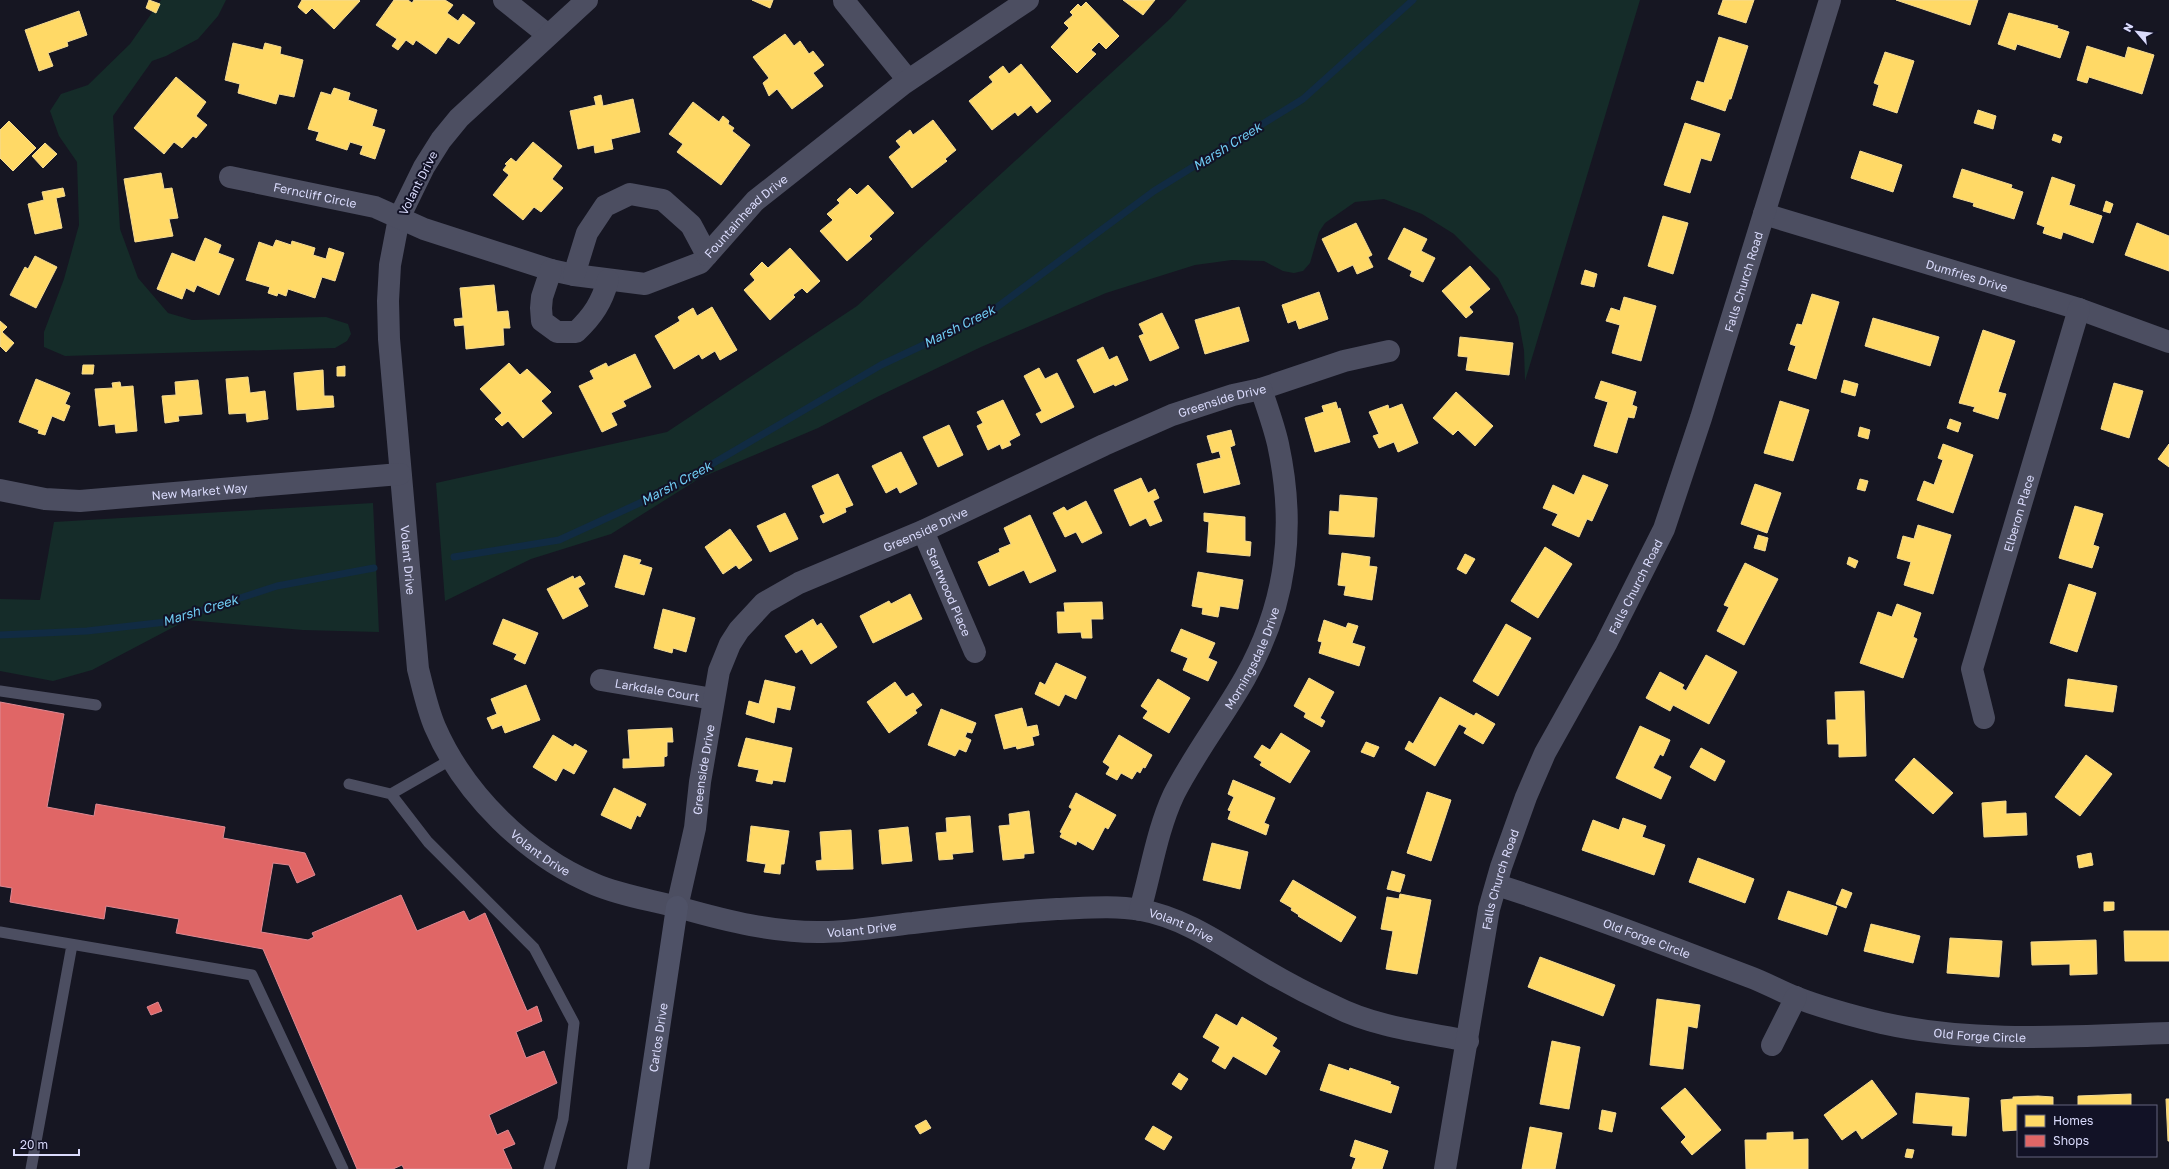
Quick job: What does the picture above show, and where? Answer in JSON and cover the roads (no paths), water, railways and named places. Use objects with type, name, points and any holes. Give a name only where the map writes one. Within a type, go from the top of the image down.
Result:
[{"type":"street","points":[[504,0],[548,35]]},
{"type":"street","name":"Volant Drive","points":[[587,0],[458,118],[441,140],[424,167],[399,218],[390,265],[388,301],[400,474],[418,669],[427,705],[436,728],[452,759],[483,801],[503,824],[547,859],[572,874],[597,885],[640,899],[677,907],[717,919],[759,926],[822,932],[1002,912],[1108,906],[1140,910],[1163,916],[1219,941],[1265,970],[1338,1009],[1404,1029],[1468,1041]]},
{"type":"street","name":"Fountainhead Drive","points":[[399,218],[424,229],[551,270],[574,275],[644,284],[700,263],[755,201],[908,80],[1028,0]]},
{"type":"street","name":"Falls Church Road","points":[[1445,1169],[1468,1041],[1489,909],[1497,884],[1526,797],[1545,753],[1606,644],[1664,529],[1701,418],[1830,0]]},
{"type":"street","points":[[844,1],[908,80]]},
{"type":"street","name":"Ferncliff Circle","points":[[230,177],[375,207],[399,218]]},
{"type":"street","points":[[574,275],[588,232],[606,206],[630,194],[663,200],[691,225],[707,255]]},
{"type":"street","name":"Dumfries Drive","points":[[1764,214],[2079,309],[2169,342]]},
{"type":"street","points":[[551,270],[541,308],[542,321],[557,332],[576,332],[590,319],[602,300],[608,280]]},
{"type":"street","name":"Elberon Place","points":[[1984,718],[1972,668],[2079,309]]},
{"type":"street","name":"Greenside Drive","points":[[677,907],[695,828],[713,699],[719,671],[730,644],[739,630],[764,603],[799,583],[923,531],[1104,445],[1172,415],[1233,394],[1261,389],[1344,361],[1390,351]]},
{"type":"street","name":"Morningsdale Drive","points":[[1140,910],[1158,838],[1174,796],[1190,765],[1245,678],[1269,629],[1279,595],[1286,561],[1287,521],[1278,443],[1261,389]]},
{"type":"street","name":"New Market Way","points":[[0,490],[45,499],[80,501],[300,484],[400,474]]},
{"type":"street","name":"Startwood Place","points":[[923,531],[975,652]]},
{"type":"street","name":"Larkdale Court","points":[[601,680],[713,699]]},
{"type":"street","name":"Old Forge Circle","points":[[1497,884],[1564,907],[1755,979],[1796,997],[1837,1011],[1883,1023],[1947,1034],[1990,1037],[2169,1033]]},
{"type":"street","name":"Carlos Drive","points":[[638,1169],[677,907]]},
{"type":"street","points":[[1772,1045],[1796,997]]},
{"type":"lane","points":[[0,691],[96,705]]},
{"type":"lane","points":[[391,794],[452,759]]},
{"type":"lane","points":[[349,784],[391,794],[428,842],[534,948],[574,1023],[563,1119],[549,1169]]},
{"type":"lane","points":[[0,932],[252,975],[343,1169]]},
{"type":"lane","points":[[31,1169],[72,945]]},
{"type":"waterway","name":"Marsh Creek","points":[[454,557],[559,540],[666,491],[881,365],[985,316],[1154,191],[1303,99],[1413,0]]},
{"type":"waterway","name":"Marsh Creek","points":[[0,635],[87,631],[166,622],[277,586],[374,568]]}]
